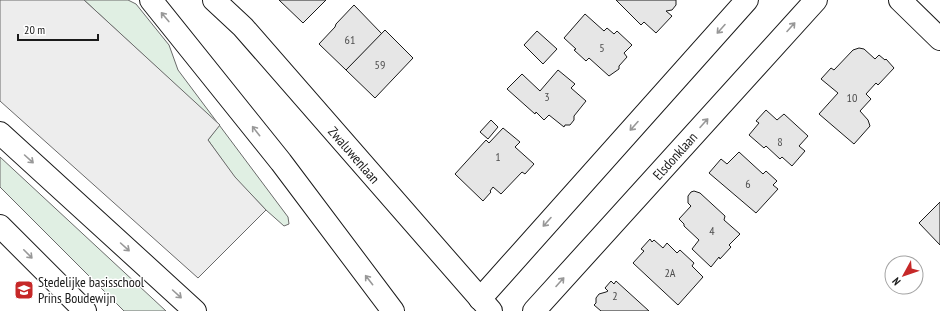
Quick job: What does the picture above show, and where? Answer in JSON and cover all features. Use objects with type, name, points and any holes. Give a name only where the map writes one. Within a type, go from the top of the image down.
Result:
[{"type":"main road","points":[[151,0],[281,162],[356,264],[394,311]]},
{"type":"main road","name":"Zwaluwenlaan","points":[[214,0],[243,27],[485,305]]},
{"type":"main road","points":[[485,305],[747,0]]},
{"type":"main road","name":"Elsdonklaan","points":[[534,311],[816,0]]},
{"type":"main road","points":[[900,0],[940,39]]},
{"type":"main road","points":[[0,133],[195,311]]},
{"type":"main road","points":[[0,226],[85,311]]},
{"type":"green space","points":[[84,0],[128,0],[136,4],[169,45],[178,70],[288,217],[289,224],[284,226],[234,177],[208,140],[219,125]]},
{"type":"green space","points":[[0,157],[166,311],[124,311],[0,187]]},
{"type":"shaded area","points":[[0,0],[84,0],[220,125],[208,140],[235,177],[266,210],[198,278],[0,101]]},
{"type":"building","points":[[279,0],[326,0],[303,23]]},
{"type":"building","points":[[616,0],[676,0],[676,5],[672,10],[666,11],[672,16],[656,33],[644,22],[641,25]]},
{"type":"building","points":[[354,5],[382,34],[346,70],[319,44]]},
{"type":"building","points":[[585,14],[604,31],[607,28],[614,34],[617,31],[632,45],[624,53],[627,57],[619,66],[619,69],[609,76],[589,58],[586,61],[564,38]]},
{"type":"building","points":[[385,30],[413,58],[375,98],[346,70]]},
{"type":"building","points":[[537,31],[557,49],[543,64],[524,45]]},
{"type":"building","points":[[859,48],[864,49],[875,59],[879,55],[885,60],[886,59],[894,68],[878,85],[876,83],[866,94],[871,99],[860,111],[868,120],[870,126],[854,144],[819,114],[838,93],[821,79],[831,68],[834,70],[853,50]]},
{"type":"building","points":[[558,70],[575,84],[571,88],[586,101],[574,116],[574,120],[570,125],[565,125],[564,127],[549,115],[544,120],[536,112],[535,114],[507,89],[522,74],[540,91]]},
{"type":"building","points":[[766,110],[777,120],[784,114],[808,136],[799,146],[805,151],[792,166],[782,157],[780,159],[766,146],[764,148],[749,135],[759,123],[756,121]]},
{"type":"building","points":[[491,120],[498,127],[488,139],[480,132]]},
{"type":"building","points":[[503,128],[520,142],[515,147],[534,164],[525,174],[522,172],[501,194],[493,187],[490,191],[491,192],[483,201],[455,174],[486,140],[489,143]]},
{"type":"building","points":[[739,152],[763,174],[766,171],[777,181],[773,185],[778,189],[756,213],[709,173],[721,159],[727,164]]},
{"type":"building","points":[[694,191],[700,193],[725,216],[724,220],[740,234],[729,245],[731,247],[720,259],[719,257],[711,267],[692,249],[699,240],[684,226],[679,219],[691,206],[688,203],[688,196]]},
{"type":"building","points":[[940,202],[940,245],[919,223]]},
{"type":"building","points":[[650,239],[652,242],[654,240],[663,248],[667,243],[677,253],[680,250],[694,263],[692,266],[703,277],[678,305],[633,263],[644,251],[641,249]]},
{"type":"building","points":[[611,281],[614,284],[616,281],[649,311],[601,311],[594,305],[596,303],[596,298],[599,294],[608,291],[605,288]]},
{"type":"place","name":"Stedelijke basisschool Prins Boudewijn","points":[[24,290]]}]
